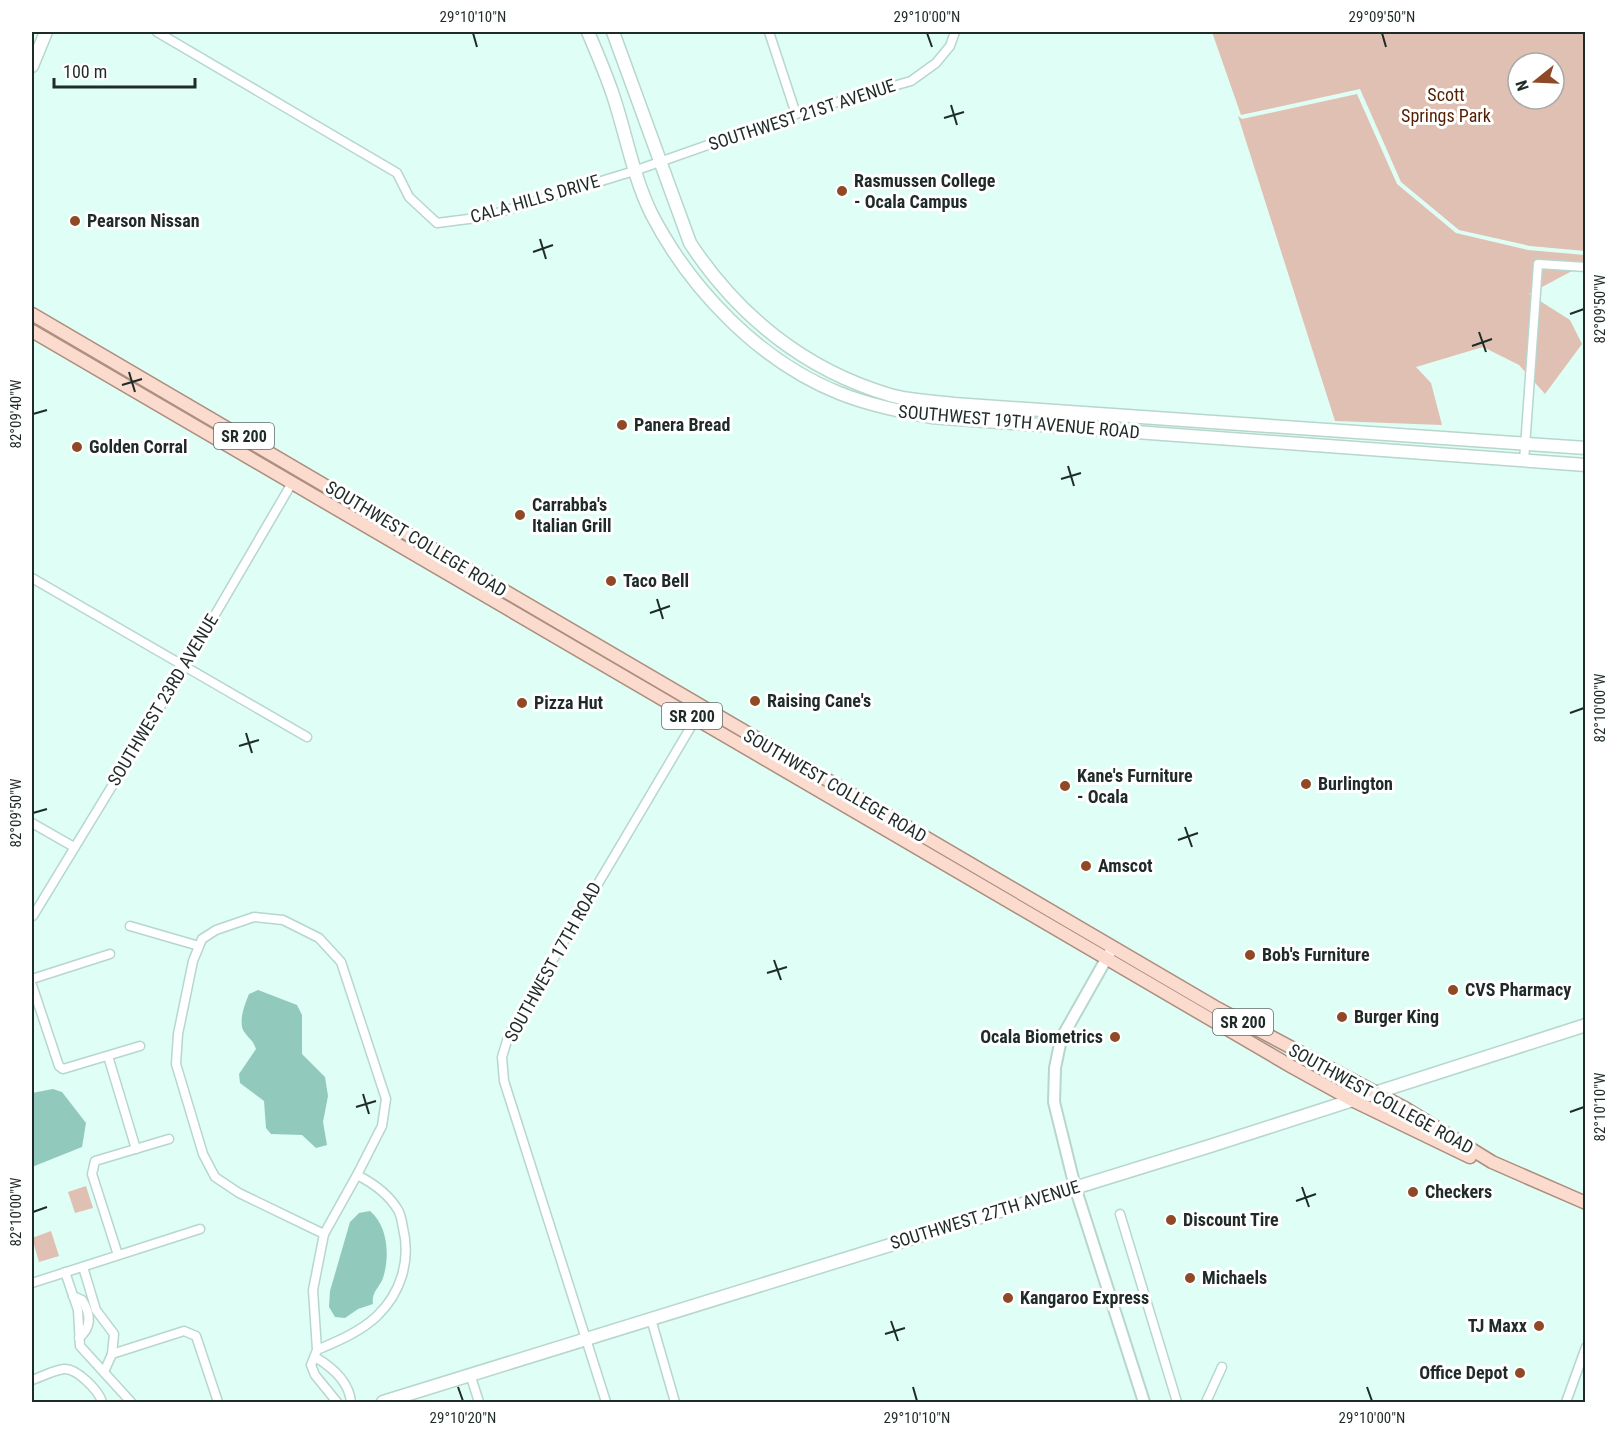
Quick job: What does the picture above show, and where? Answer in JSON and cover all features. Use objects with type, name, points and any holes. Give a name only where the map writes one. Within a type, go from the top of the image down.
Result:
[{"type":"main road","points":[[32,66],[46,32]]},
{"type":"main road","name":"SOUTHWEST 19TH AVENUE ROAD","points":[[588,32],[613,96],[634,171],[651,212],[673,248],[727,318],[787,367],[837,393],[884,409],[932,417],[1586,465]]},
{"type":"main road","name":"SOUTHWEST 19TH AVENUE ROAD","points":[[613,32],[690,243],[708,271],[731,298],[773,336],[831,373],[891,395],[954,404],[1586,448]]},
{"type":"main road","name":"SOUTHWEST COLLEGE ROAD","points":[[32,314],[1107,959],[1352,1100],[1586,1210]]},
{"type":"main road","name":"SOUTHWEST COLLEGE ROAD","points":[[32,331],[292,483],[1113,947],[1215,1007],[1375,1093],[1492,1162],[1586,1203]]},
{"type":"main road","name":"SOUTHWEST 27TH AVENUE","points":[[383,1402],[1586,1025]]},
{"type":"street","name":"CALA HILLS DRIVE","points":[[157,32],[397,173],[409,198],[437,223],[484,217],[634,171]]},
{"type":"street","points":[[769,32],[796,114]]},
{"type":"street","name":"SOUTHWEST 21ST AVENUE","points":[[634,171],[796,114],[910,81],[936,63],[954,34]]},
{"type":"street","points":[[1524,461],[1538,264],[1586,267]]},
{"type":"street","name":"SOUTHWEST 23RD AVENUE","points":[[33,916],[185,666],[292,483]]},
{"type":"street","points":[[32,578],[307,737]]},
{"type":"street","name":"SOUTHWEST 17TH ROAD","points":[[606,1402],[504,1082],[502,1057],[509,1034],[699,713]]},
{"type":"street","points":[[32,823],[74,847]]},
{"type":"street","points":[[324,1234],[239,1193],[215,1177],[203,1154],[176,1064],[178,1034],[193,961],[202,939],[216,930],[254,917],[283,920],[319,938],[341,962],[386,1099],[382,1126],[324,1234],[313,1290],[316,1354],[311,1365],[322,1384],[337,1402]]},
{"type":"street","points":[[130,926],[199,946]]},
{"type":"street","points":[[1113,947],[1061,1039],[1055,1068],[1054,1102],[1075,1187],[1144,1402]]},
{"type":"street","points":[[32,979],[110,954]]},
{"type":"street","points":[[32,985],[59,1065],[63,1070],[141,1046]]},
{"type":"street","points":[[108,1056],[136,1149]]},
{"type":"street","points":[[118,1255],[92,1174],[92,1166],[95,1161],[169,1139]]},
{"type":"street","points":[[316,1354],[352,1335],[378,1316],[401,1282],[407,1242],[399,1211],[374,1183],[357,1174]]},
{"type":"street","points":[[1120,1214],[1176,1402]]},
{"type":"street","points":[[32,1283],[200,1229]]},
{"type":"street","points":[[83,1267],[96,1310],[112,1330],[112,1354],[104,1372]]},
{"type":"street","points":[[65,1272],[78,1310],[79,1338],[85,1354],[131,1402]]},
{"type":"street","points":[[651,1318],[675,1402]]},
{"type":"street","points":[[112,1354],[184,1331],[191,1333],[196,1336],[218,1402]]},
{"type":"street","points":[[1566,1402],[1586,1347]]},
{"type":"street","points":[[316,1354],[344,1382],[351,1402]]},
{"type":"street","points":[[1206,1402],[1222,1367]]},
{"type":"street","points":[[32,1380],[63,1369],[71,1370],[100,1392],[102,1402]]},
{"type":"street","points":[[322,1384],[335,1373]]},
{"type":"street","points":[[470,1374],[479,1402]]},
{"type":"street","points":[[100,1392],[113,1381]]},
{"type":"green space","name":"Scott Springs Park","points":[[1212,32],[1585,32],[1585,251],[1530,246],[1459,230],[1401,182],[1360,89],[1241,115]]},
{"type":"green space","points":[[1357,94],[1397,184],[1456,233],[1528,250],[1585,255],[1585,264],[1529,294],[1570,320],[1582,344],[1545,394],[1519,365],[1483,347],[1416,367],[1431,383],[1442,425],[1335,421],[1238,116],[1242,119]]},
{"type":"green space","points":[[86,1186],[93,1208],[75,1213],[68,1192]]},
{"type":"green space","points":[[51,1231],[59,1256],[39,1262],[32,1238]]},
{"type":"shaded area","points":[[258,990],[297,1005],[302,1015],[302,1054],[325,1077],[328,1096],[323,1122],[327,1145],[316,1148],[302,1135],[271,1134],[266,1128],[264,1101],[240,1083],[239,1074],[256,1049],[243,1029],[243,1014],[249,994]]},
{"type":"shaded area","points":[[53,1089],[62,1092],[86,1123],[82,1147],[32,1167],[32,1093]]},
{"type":"shaded area","points":[[370,1211],[381,1225],[386,1242],[383,1278],[374,1293],[373,1304],[358,1309],[345,1318],[335,1317],[329,1307],[330,1291],[350,1222],[359,1213]]},
{"type":"place","name":"Rasmussen College - Ocala Campus","points":[[842,191]]},
{"type":"place","name":"Pearson Nissan","points":[[75,221]]},
{"type":"place","name":"Panera Bread","points":[[622,425]]},
{"type":"place","name":"Golden Corral","points":[[77,447]]},
{"type":"place","name":"Carrabba's Italian Grill","points":[[520,515]]},
{"type":"place","name":"Taco Bell","points":[[611,581]]},
{"type":"place","name":"Raising Cane's","points":[[755,701]]},
{"type":"place","name":"Pizza Hut","points":[[522,703]]},
{"type":"place","name":"Burlington","points":[[1306,784]]},
{"type":"place","name":"Kane's Furniture - Ocala","points":[[1065,786]]},
{"type":"place","name":"Amscot","points":[[1086,866]]},
{"type":"place","name":"Bob's Furniture","points":[[1250,955]]},
{"type":"place","name":"CVS Pharmacy","points":[[1453,990]]},
{"type":"place","name":"Burger King","points":[[1342,1017]]},
{"type":"place","name":"Ocala Biometrics","points":[[1115,1037]]},
{"type":"place","name":"Checkers","points":[[1413,1192]]},
{"type":"place","name":"Discount Tire","points":[[1171,1220]]},
{"type":"place","name":"Michaels","points":[[1190,1278]]},
{"type":"place","name":"Kangaroo Express","points":[[1008,1298]]},
{"type":"place","name":"TJ Maxx","points":[[1539,1326]]},
{"type":"place","name":"Office Depot","points":[[1520,1373]]}]
